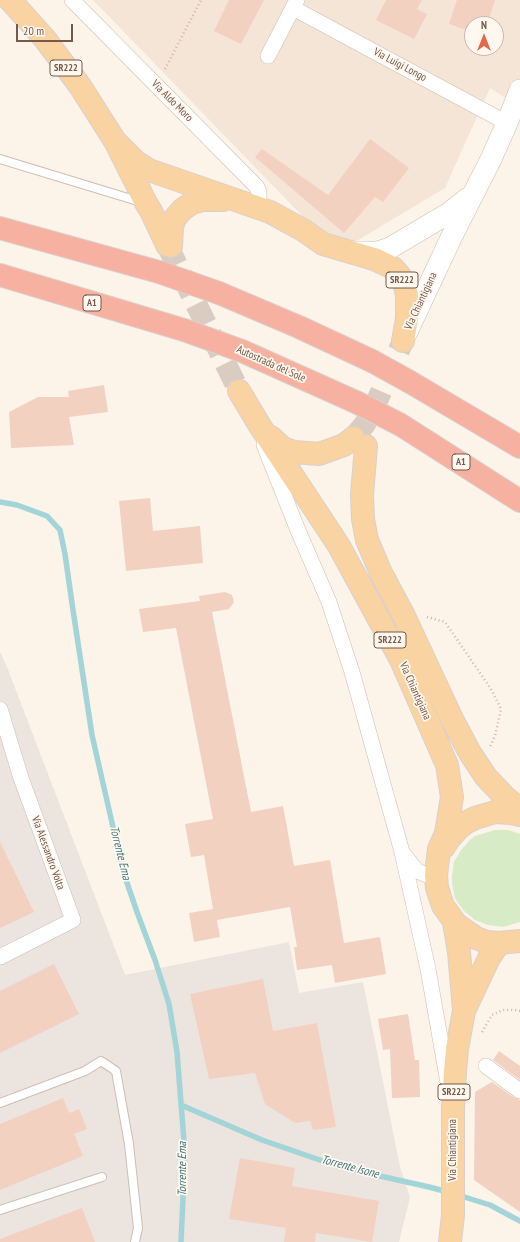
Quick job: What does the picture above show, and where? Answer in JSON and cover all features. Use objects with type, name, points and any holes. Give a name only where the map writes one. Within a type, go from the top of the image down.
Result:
[{"type":"highway","points":[[0,228],[159,272],[219,293],[372,360],[520,448]]},
{"type":"highway","name":"Autostrada del Sole","points":[[0,275],[184,330],[242,351],[358,403],[401,425],[520,501]]},
{"type":"main road","name":"Via Chiantigiana","points":[[10,0],[45,39],[75,80],[115,141],[169,246],[175,218],[183,209],[192,203],[203,200],[246,202]]},
{"type":"main road","name":"Via Chiantigiana","points":[[115,141],[136,162],[149,170],[169,178],[246,202],[287,220],[323,244],[393,268],[400,276],[405,286],[408,306],[406,329],[403,341]]},
{"type":"main road","name":"Via Chiantigiana","points":[[239,391],[260,426],[339,546],[401,660],[447,765],[452,797],[446,833],[439,849],[436,877],[441,903],[454,922],[473,936],[487,942],[510,943]]},
{"type":"main road","name":"Via Chiantigiana","points":[[260,426],[283,448],[306,454],[319,454],[344,444],[359,442],[362,495],[367,540],[378,566],[470,753],[486,777],[505,797],[520,809]]},
{"type":"main road","name":"Via Chiantigiana","points":[[436,877],[439,858],[444,847],[451,836],[463,825],[475,818],[489,813],[503,812],[520,815]]},
{"type":"main road","name":"Via Chiantigiana","points":[[450,1242],[453,1208],[453,1114],[456,1059],[464,1011],[459,952],[454,922]]},
{"type":"main road","name":"Via Chiantigiana","points":[[464,1011],[489,958],[510,943]]},
{"type":"street","name":"Via Aldo Moro","points":[[72,0],[258,187],[258,201],[246,202]]},
{"type":"street","name":"Via Luigi Longo","points":[[268,56],[295,4],[507,123]]},
{"type":"street","name":"Via Chiantigiana","points":[[403,341],[433,274],[491,159],[520,90]]},
{"type":"street","name":"Via Chiantigiana","points":[[347,252],[378,252],[390,248],[449,213],[462,204],[474,192]]},
{"type":"street","points":[[260,426],[265,446],[294,521],[329,602],[352,672],[402,852],[428,969],[453,1114]]},
{"type":"street","name":"Via Alessandro Volta","points":[[0,708],[21,778],[73,920],[0,957]]},
{"type":"street","points":[[402,852],[417,871],[436,877]]},
{"type":"street","points":[[486,1066],[520,1091]]},
{"type":"lane","points":[[0,159],[146,203]]},
{"type":"lane","points":[[0,1103],[85,1071],[101,1061],[116,1071],[129,1144],[138,1228],[135,1242]]},
{"type":"lane","points":[[0,1210],[102,1177]]},
{"type":"path","points":[[157,86],[201,0]]},
{"type":"path","points":[[425,617],[445,622],[491,689],[501,709],[494,736],[487,753]]},
{"type":"shaded area","points":[[93,0],[520,0],[520,107],[490,88],[445,188],[353,243],[315,229]]},
{"type":"shaded area","points":[[0,652],[125,975],[289,942],[299,993],[363,982],[400,1167],[410,1197],[399,1242],[0,1242]]},
{"type":"green space","points":[[495,830],[508,830],[520,834],[520,922],[503,927],[488,925],[475,920],[463,910],[455,898],[452,883],[454,862],[461,850],[475,836]]},
{"type":"building","points":[[229,0],[264,0],[241,44],[214,31]]},
{"type":"building","points":[[386,0],[422,0],[417,9],[427,14],[414,39],[376,20]]},
{"type":"building","points":[[457,0],[495,0],[490,16],[464,16],[464,29],[449,24]]},
{"type":"building","points":[[370,139],[409,168],[383,202],[375,197],[344,233],[255,157],[262,149],[328,195]]},
{"type":"building","points":[[104,385],[108,412],[69,417],[74,445],[11,448],[9,412],[38,397],[69,397],[68,391]]},
{"type":"building","points":[[150,498],[153,531],[200,526],[203,563],[126,571],[119,501]]},
{"type":"building","points":[[225,592],[232,595],[234,602],[229,609],[212,612],[251,812],[283,806],[294,866],[330,860],[344,943],[380,937],[386,974],[335,983],[332,965],[297,970],[294,947],[297,947],[290,907],[217,920],[220,937],[194,942],[189,913],[213,909],[204,855],[191,857],[185,824],[213,819],[176,628],[143,632],[139,609],[200,601],[199,596]]},
{"type":"building","points":[[0,842],[34,912],[0,928]]},
{"type":"building","points":[[54,964],[79,1014],[0,1053],[0,991]]},
{"type":"building","points":[[263,979],[273,1031],[317,1023],[336,1127],[313,1130],[310,1121],[295,1123],[265,1104],[255,1073],[209,1079],[190,994]]},
{"type":"building","points":[[408,1014],[415,1060],[419,1060],[420,1097],[392,1098],[390,1049],[383,1050],[378,1019]]},
{"type":"building","points":[[499,1051],[520,1066],[520,1080],[493,1060]]},
{"type":"building","points":[[492,1082],[520,1100],[520,1212],[474,1180],[475,1092]]},
{"type":"building","points":[[63,1098],[69,1113],[79,1109],[87,1129],[74,1134],[83,1156],[0,1190],[0,1124]]},
{"type":"building","points":[[240,1158],[295,1168],[292,1186],[379,1201],[372,1242],[316,1233],[315,1242],[284,1242],[286,1228],[229,1219]]},
{"type":"building","points":[[82,1208],[95,1242],[0,1242],[0,1239]]},
{"type":"waterway","name":"Torrente Ema","points":[[0,502],[17,505],[47,516],[60,530],[65,554],[92,735],[123,871],[169,1004],[177,1052],[185,1154],[181,1242]]},
{"type":"waterway","name":"Torrente Isone","points":[[181,1105],[262,1140],[340,1167],[448,1192]]},
{"type":"waterway","name":"Torrente Isone","points":[[458,1195],[490,1205],[520,1221]]},
{"type":"tunnel","points":[[167,245],[239,391]]},
{"type":"tunnel","points":[[353,438],[365,424],[377,401],[403,341]]}]
